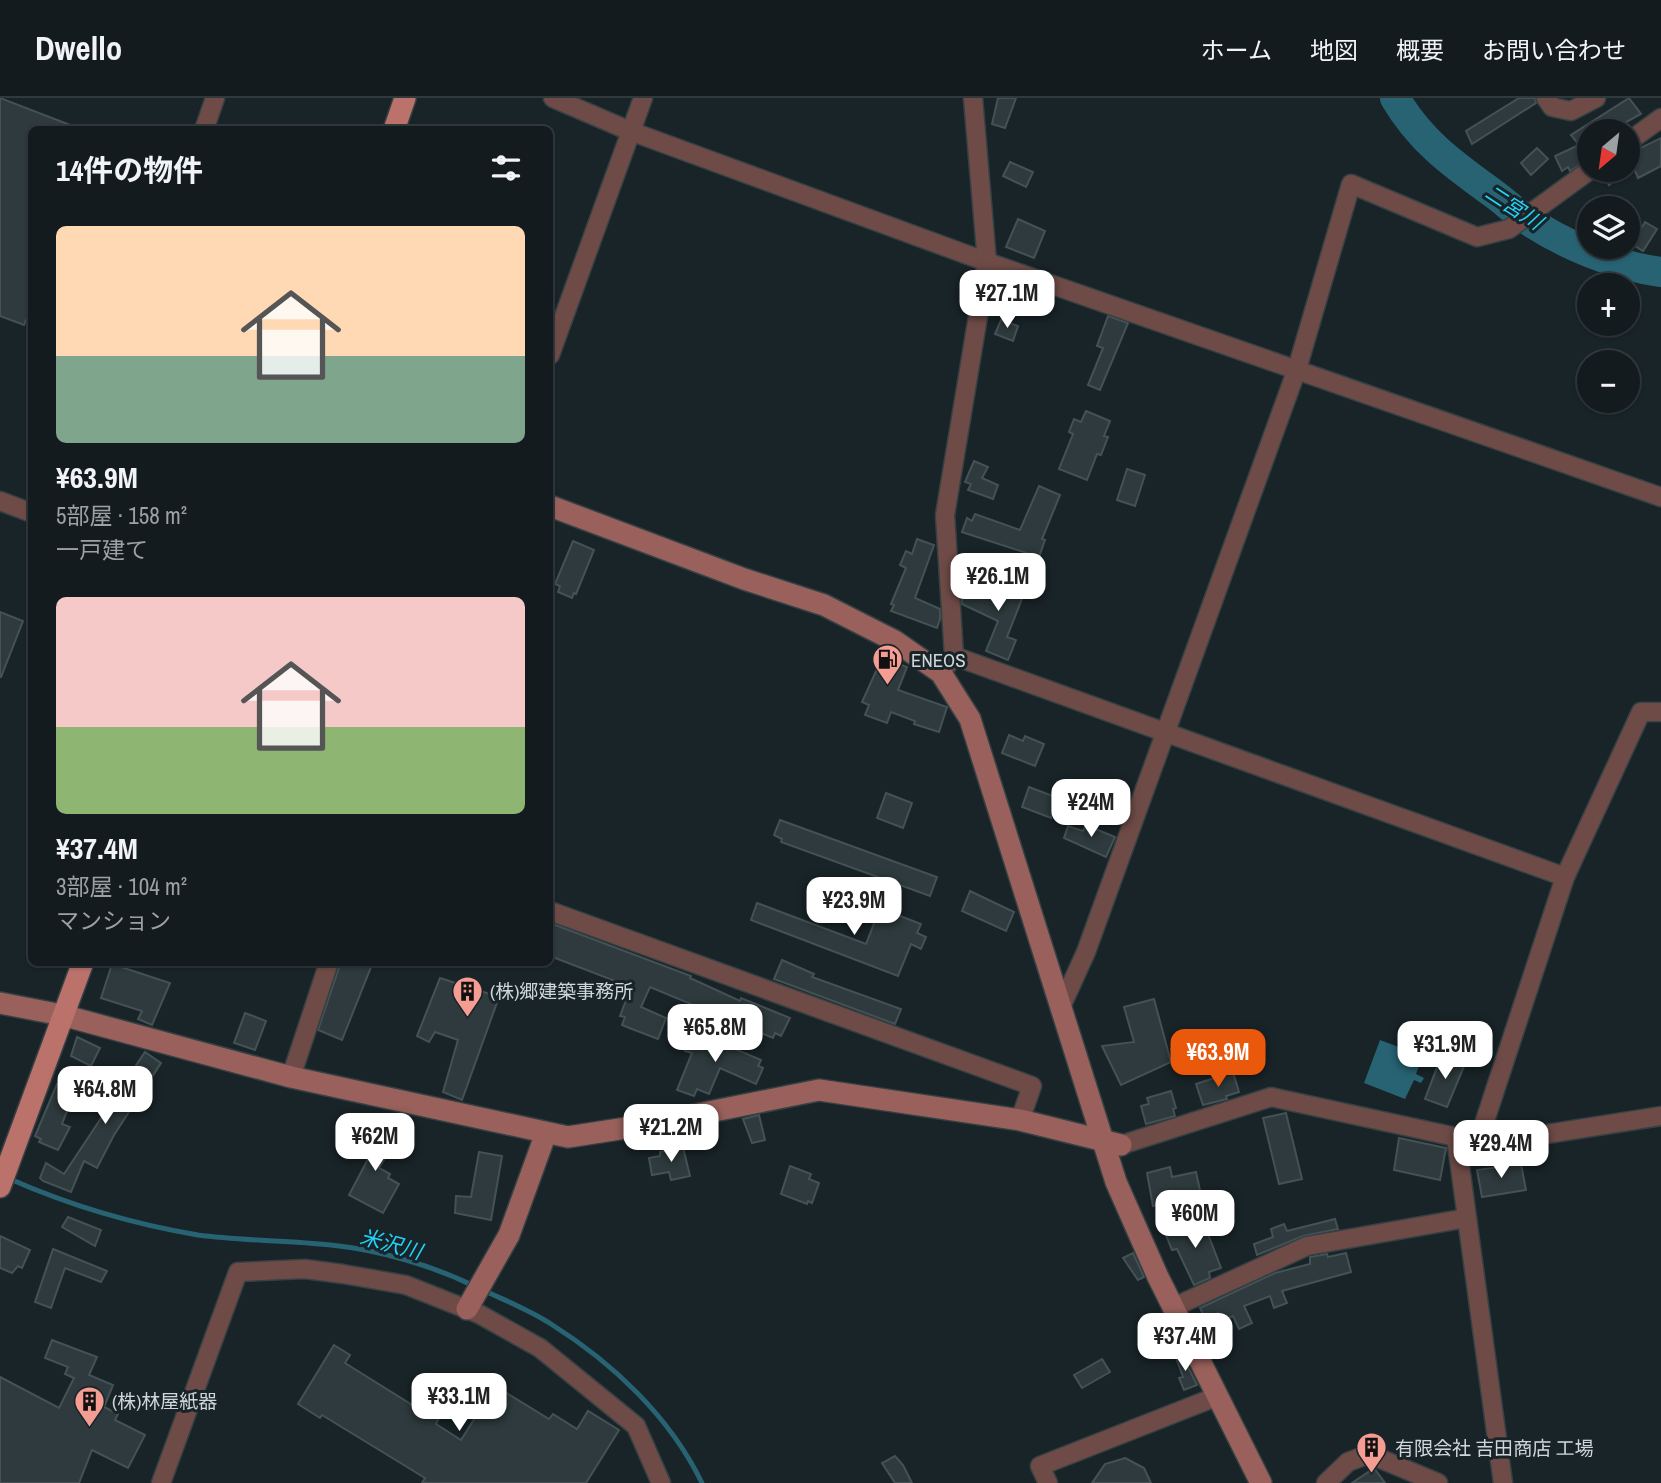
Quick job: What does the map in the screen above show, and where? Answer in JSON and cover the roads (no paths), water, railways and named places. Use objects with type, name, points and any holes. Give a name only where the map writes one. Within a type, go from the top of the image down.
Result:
[{"type":"main road","points":[[395,126],[405,98]]},
{"type":"main road","points":[[0,1187],[81,966]]},
{"type":"street","points":[[205,126],[215,98]]},
{"type":"street","points":[[554,98],[630,131],[987,262],[1661,496]]},
{"type":"street","points":[[553,347],[643,98]]},
{"type":"street","points":[[973,98],[987,262],[945,514],[948,664],[970,719],[1060,1009],[1112,1142],[1116,1182],[1261,1483]]},
{"type":"street","points":[[1546,98],[1552,107],[1571,111],[1596,98]]},
{"type":"street","points":[[1640,133],[1661,118]]},
{"type":"street","points":[[1060,1009],[1086,952],[1163,733],[1297,369],[1350,184],[1477,237],[1509,229],[1577,179]]},
{"type":"street","points":[[0,501],[28,512]]},
{"type":"street","points":[[553,507],[744,579],[824,605],[948,664],[1163,733],[1565,877]]},
{"type":"street","points":[[1477,1145],[1565,877],[1641,712],[1661,712]]},
{"type":"street","points":[[553,912],[1032,1086],[1020,1120]]},
{"type":"street","points":[[291,1077],[327,966]]},
{"type":"street","points":[[0,1003],[62,1016],[291,1077],[568,1137],[639,1126],[819,1090],[1020,1120],[1112,1142],[1271,1097],[1456,1137],[1477,1145],[1661,1116]]},
{"type":"street","points":[[467,1309],[509,1235],[546,1132]]},
{"type":"street","points":[[1456,1137],[1503,1483]]},
{"type":"street","points":[[1174,1307],[1307,1246],[1467,1218]]},
{"type":"street","points":[[161,1483],[238,1272],[305,1269],[343,1273],[406,1286],[467,1309],[540,1348],[636,1426],[662,1483]]},
{"type":"street","points":[[1048,1483],[1040,1466],[1218,1396]]},
{"type":"street","points":[[1326,1483],[1348,1462],[1369,1454],[1438,1483]]},
{"type":"water","points":[[1380,1040],[1423,1056],[1416,1074],[1424,1078],[1421,1083],[1414,1080],[1405,1099],[1364,1083]]},
{"type":"waterway","name":"二宮川","points":[[1395,98],[1427,140],[1523,217],[1554,236],[1589,252],[1625,265],[1661,272]]},
{"type":"waterway","name":"米沢川","points":[[10,1179],[79,1206],[150,1225],[215,1237],[349,1247],[423,1265],[474,1286]]},
{"type":"waterway","name":"米沢川","points":[[483,1290],[543,1319],[574,1339],[618,1374],[657,1414],[674,1436],[702,1483]]},
{"type":"place","name":"ENEOS","points":[[888,687]]},
{"type":"place","name":"(株)郷建築事務所","points":[[467,1018]]},
{"type":"place","name":"(株)林屋紙器","points":[[89,1428]]},
{"type":"place","name":"有限会社 吉田商店 工場","points":[[1372,1475]]}]
